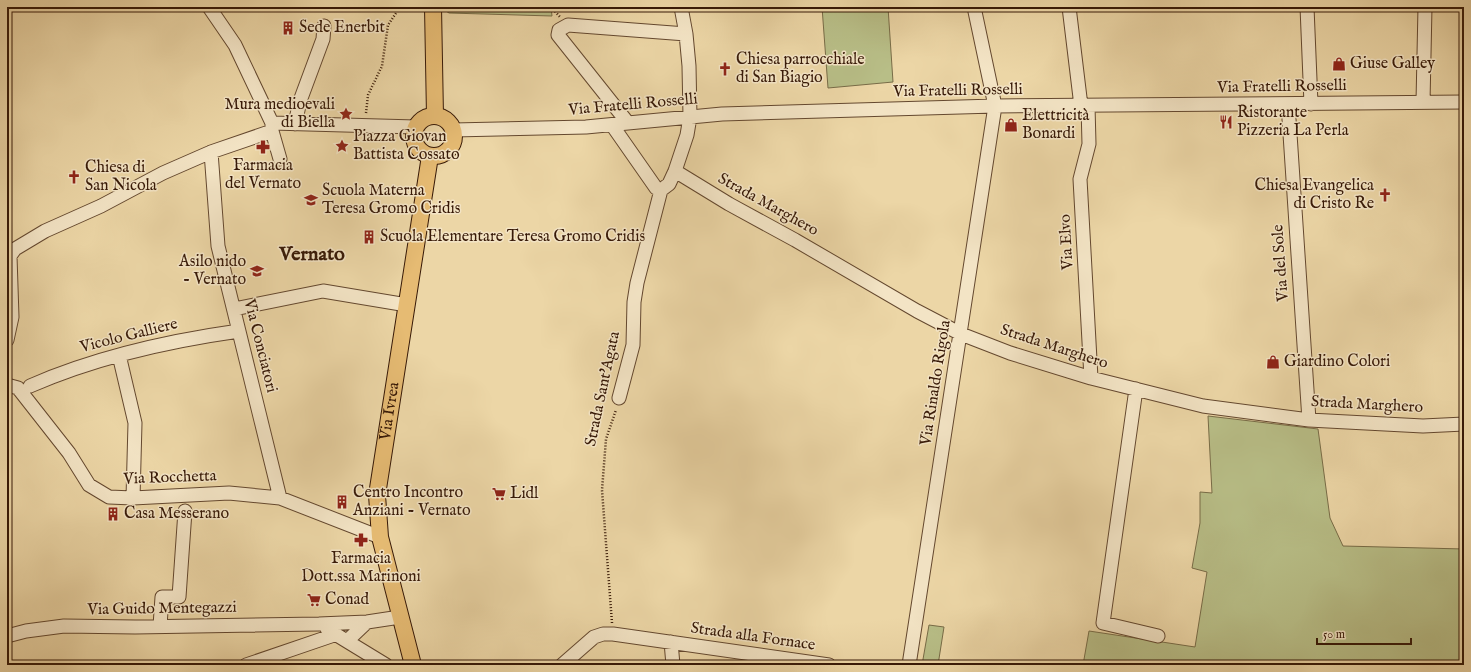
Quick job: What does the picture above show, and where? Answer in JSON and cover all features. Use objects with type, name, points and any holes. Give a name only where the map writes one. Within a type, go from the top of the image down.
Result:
[{"type":"main road","points":[[433,7],[436,116]]},
{"type":"main road","points":[[436,116],[446,121],[453,130],[454,137],[449,150],[437,156],[430,156],[420,151],[416,146],[414,133],[420,122],[426,118],[436,116]]},
{"type":"main road","name":"Via Ivrea","points":[[413,665],[380,537],[377,495],[430,156]]},
{"type":"street","points":[[209,7],[235,45],[272,127],[280,159]]},
{"type":"street","points":[[612,125],[656,188],[661,190],[669,184],[687,135],[690,118],[689,66],[686,34],[681,7]]},
{"type":"street","points":[[974,7],[996,106]]},
{"type":"street","name":"Via Elvo","points":[[1069,7],[1085,106],[1089,144],[1080,179],[1091,378]]},
{"type":"street","points":[[1306,7],[1311,104]]},
{"type":"street","points":[[1423,102],[1425,7]]},
{"type":"street","points":[[628,123],[558,36],[559,30],[568,25],[686,34]]},
{"type":"street","points":[[295,124],[300,101],[322,39],[324,26]]},
{"type":"street","name":"Via Fratelli Rosselli","points":[[453,130],[586,127],[722,114],[996,106],[1464,102]]},
{"type":"street","name":"Via del Sole","points":[[1288,104],[1309,420]]},
{"type":"street","name":"Via Rinaldo Rigola","points":[[909,665],[996,106]]},
{"type":"street","points":[[7,340],[12,317],[10,256],[15,249],[45,231],[101,206],[163,174],[211,152],[272,127],[295,124],[416,127]]},
{"type":"street","name":"Via Conciatori","points":[[211,152],[218,246],[280,498]]},
{"type":"street","name":"Strada Marghero","points":[[675,171],[729,204],[795,240],[917,312],[961,334],[1010,352],[1091,378],[1202,406],[1309,420],[1423,426],[1464,424]]},
{"type":"street","name":"Strada Sant'Agata","points":[[620,398],[633,345],[634,302],[637,283],[661,190]]},
{"type":"street","points":[[234,309],[323,291],[407,305]]},
{"type":"street","name":"Vicolo Galliere","points":[[30,386],[80,366],[194,337],[239,331]]},
{"type":"street","points":[[119,356],[135,423],[133,498]]},
{"type":"street","name":"Via Rocchetta","points":[[7,385],[18,388],[69,453],[88,485],[109,497],[186,502],[230,493],[280,498],[380,537]]},
{"type":"street","points":[[1136,389],[1103,624],[1158,636]]},
{"type":"street","points":[[160,626],[162,597],[178,597],[186,502]]},
{"type":"street","name":"Via Guido Mentegazzi","points":[[7,636],[26,631],[64,626],[135,627],[319,624],[367,622],[400,617]]},
{"type":"street","points":[[347,641],[367,622]]},
{"type":"street","points":[[319,624],[386,665]]},
{"type":"street","points":[[246,665],[334,634]]},
{"type":"street","points":[[562,665],[594,637],[603,634],[612,634]]},
{"type":"street","name":"Strada alla Fornace","points":[[612,634],[829,665]]},
{"type":"street","name":"Strada alla Fornace","points":[[671,642],[674,665]]},
{"type":"path","points":[[364,126],[368,95],[382,66],[388,25],[400,7]]},
{"type":"path","name":"Strada Sant'Agata","points":[[612,634],[602,490],[606,439],[620,398]]},
{"type":"green space","points":[[440,7],[551,7],[552,16],[449,13]]},
{"type":"green space","points":[[822,7],[888,7],[893,82],[828,88]]},
{"type":"green space","points":[[1208,416],[1318,429],[1330,518],[1343,546],[1464,549],[1464,665],[1083,665],[1089,631],[1195,647],[1207,572],[1192,568],[1200,523],[1200,492],[1212,493]]},
{"type":"green space","points":[[929,625],[944,627],[938,665],[922,665]]},
{"type":"place","name":"Sede Enerbit","points":[[288,28]]},
{"type":"place","name":"Giuse Galley","points":[[1339,64]]},
{"type":"place","name":"Chiesa parrocchiale di San Biagio","points":[[725,69]]},
{"type":"place","name":"Mura medioevali di Biella","points":[[346,114]]},
{"type":"place","name":"Ristorante Pizzeria La Perla","points":[[1226,122]]},
{"type":"place","name":"Elettricità Bonardi","points":[[1011,125]]},
{"type":"place","name":"Piazza Giovan Battista Cossato","points":[[342,146]]},
{"type":"place","name":"Farmacia del Vernato","points":[[263,147]]},
{"type":"place","name":"Chiesa di San Nicola","points":[[74,177]]},
{"type":"place","name":"Chiesa Evangelica di Cristo Re","points":[[1385,195]]},
{"type":"place","name":"Scuola Materna Teresa Gromo Cridis","points":[[311,200]]},
{"type":"place","name":"Scuola Elementare Teresa Gromo Cridis","points":[[369,237]]},
{"type":"place","name":"Asilo nido - Vernato","points":[[257,271]]},
{"type":"place","name":"Giardino Colori","points":[[1273,362]]},
{"type":"place","name":"Lidl","points":[[499,494]]},
{"type":"place","name":"Centro Incontro Anziani - Vernato","points":[[342,502]]},
{"type":"place","name":"Casa Messerano","points":[[113,514]]},
{"type":"place","name":"Farmacia Dott.ssa Marinoni","points":[[361,540]]},
{"type":"place","name":"Conad","points":[[314,600]]},
{"type":"district","name":"Vernato","points":[[312,254]]}]
